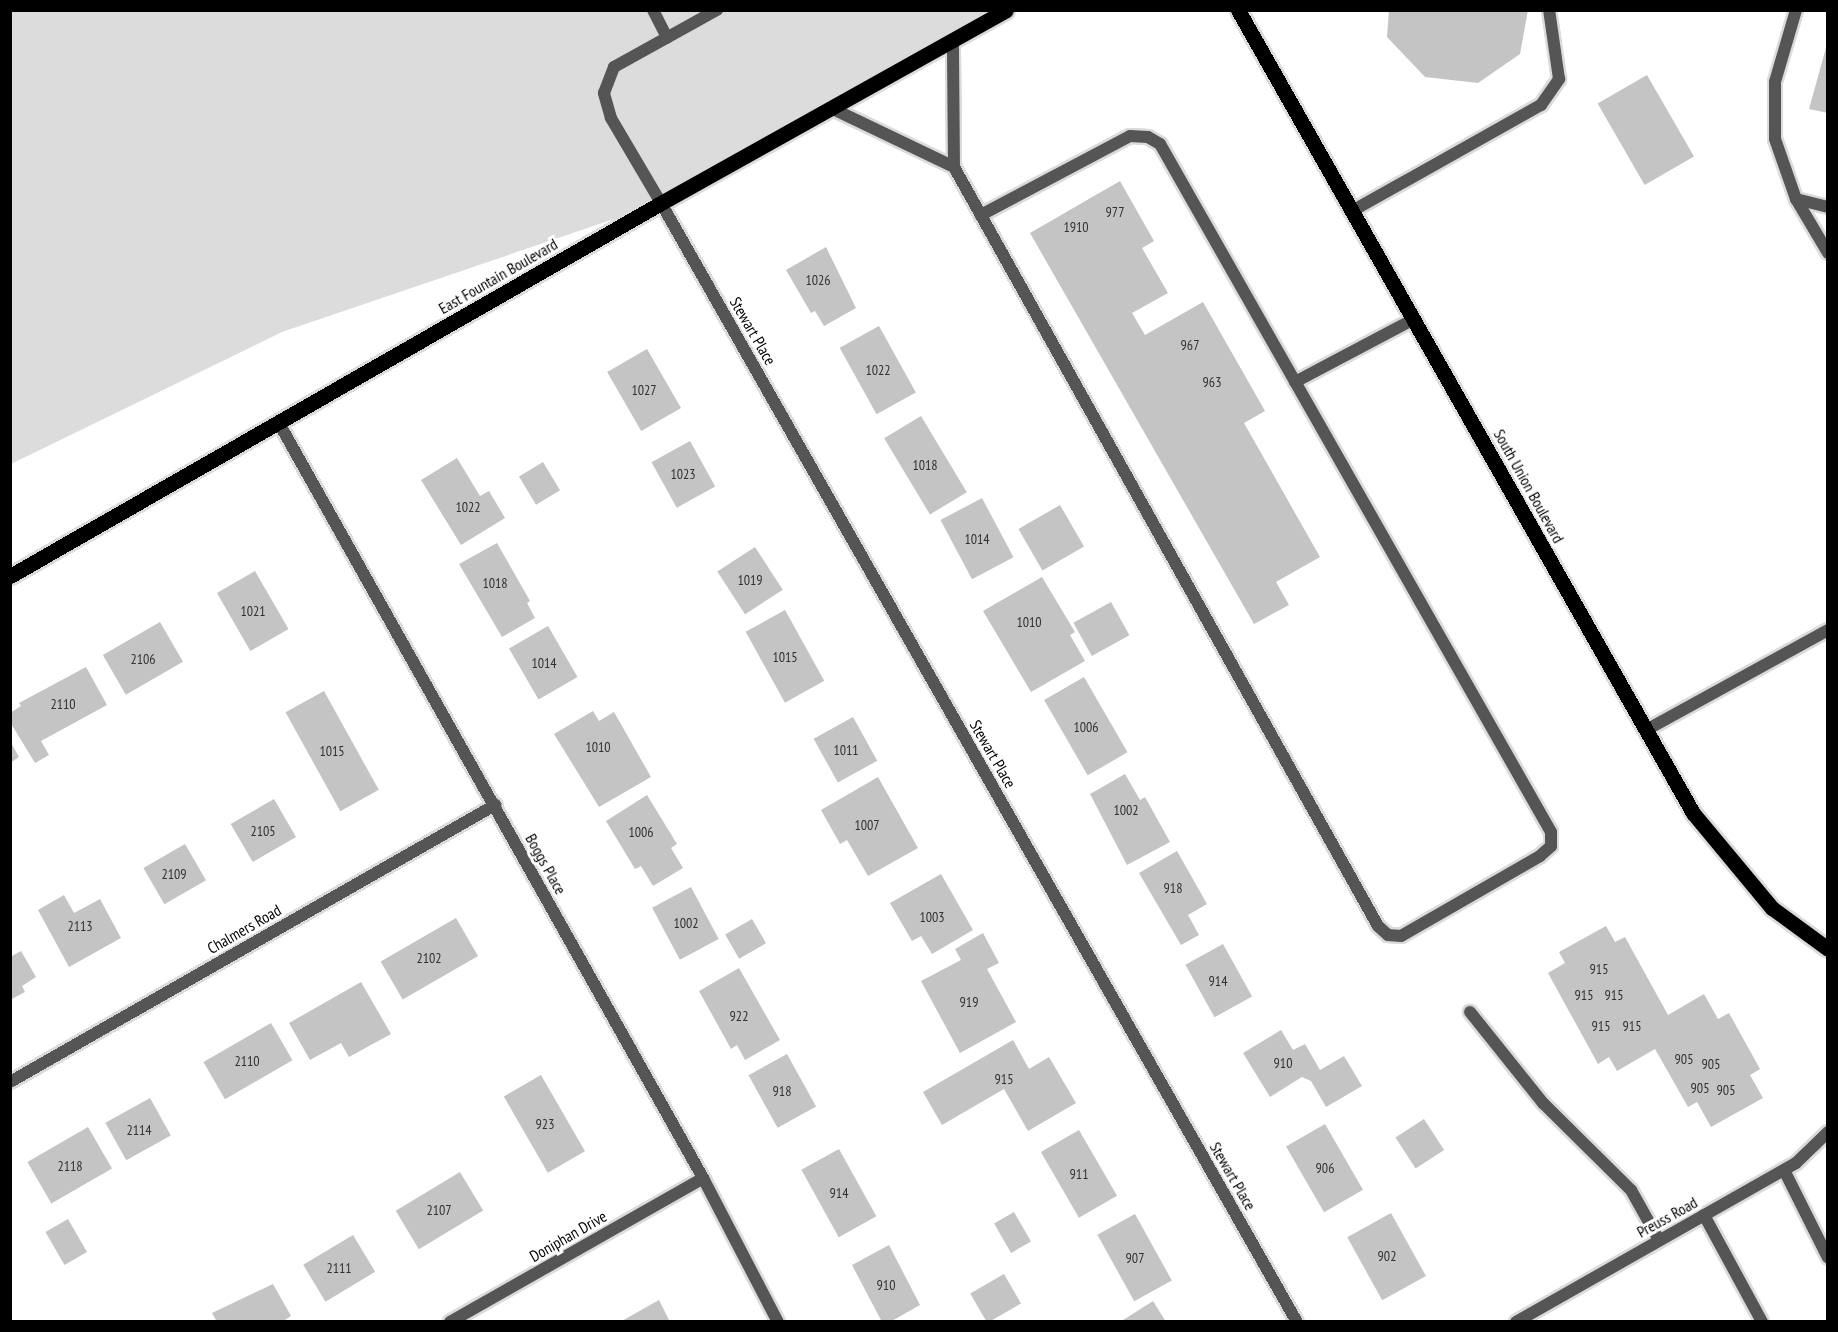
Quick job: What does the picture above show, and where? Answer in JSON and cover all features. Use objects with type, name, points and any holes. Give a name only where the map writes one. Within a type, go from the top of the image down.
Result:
[{"type":"main road","name":"East Fountain Boulevard","points":[[10,576],[280,425],[661,202],[1006,10]]},
{"type":"main road","name":"South Union Boulevard","points":[[1238,10],[1693,813],[1772,908],[1827,949]]},
{"type":"street","points":[[653,10],[667,38]]},
{"type":"street","name":"Stewart Place","points":[[717,10],[614,68],[604,93],[611,118],[661,202],[1297,1322]]},
{"type":"street","points":[[1352,211],[1541,105],[1559,79],[1550,10]]},
{"type":"street","points":[[1796,10],[1775,82],[1774,139],[1796,199],[1827,253]]},
{"type":"street","points":[[953,40],[954,167],[1378,926],[1388,935],[1401,936],[1540,856],[1551,846],[1551,832],[1160,144],[1148,137],[1130,136],[981,215]]},
{"type":"street","points":[[831,108],[954,167]]},
{"type":"street","points":[[1796,199],[1827,207]]},
{"type":"street","points":[[1295,381],[1414,319]]},
{"type":"street","name":"Boggs Place","points":[[280,425],[495,805],[702,1178],[778,1322]]},
{"type":"street","points":[[1646,730],[1827,630]]},
{"type":"street","name":"Chalmers Road","points":[[10,1082],[495,805]]},
{"type":"street","points":[[1470,1012],[1543,1103],[1631,1190],[1659,1240]]},
{"type":"street","name":"Preuss Road","points":[[1516,1322],[1784,1170],[1827,1132]]},
{"type":"street","points":[[1784,1170],[1827,1258]]},
{"type":"street","name":"Doniphan Drive","points":[[450,1322],[702,1178]]},
{"type":"street","points":[[1704,1215],[1762,1322]]},
{"type":"shaded area","points":[[11,11],[1006,11],[661,203],[282,332],[11,464]]},
{"type":"building","points":[[1389,10],[1528,10],[1520,54],[1478,83],[1425,77],[1387,37]]},
{"type":"building","points":[[1828,44],[1828,113],[1809,109]]},
{"type":"building","points":[[1647,75],[1694,156],[1645,185],[1598,104]]},
{"type":"building","points":[[1120,181],[1154,241],[1142,248],[1168,293],[1132,313],[1145,335],[1203,302],[1265,411],[1244,423],[1320,557],[1276,582],[1289,605],[1254,624],[1030,233]]},
{"type":"building","points":[[826,247],[856,308],[824,326],[815,311],[811,313],[786,270]]},
{"type":"building","points":[[879,326],[916,392],[876,414],[840,348]]},
{"type":"building","points":[[647,349],[681,408],[641,431],[607,372]]},
{"type":"building","points":[[921,416],[967,492],[930,514],[884,438]]},
{"type":"building","points":[[690,441],[715,486],[677,508],[652,462]]},
{"type":"building","points":[[457,458],[480,496],[489,491],[505,518],[461,545],[421,480]]},
{"type":"building","points":[[543,462],[560,490],[536,505],[519,476]]},
{"type":"building","points":[[982,498],[1013,557],[972,579],[941,520]]},
{"type":"building","points":[[1060,505],[1084,547],[1042,571],[1018,529]]},
{"type":"building","points":[[497,543],[530,601],[527,603],[535,618],[502,637],[459,564]]},
{"type":"building","points":[[755,547],[783,590],[745,614],[717,572]]},
{"type":"building","points":[[255,571],[288,629],[250,651],[217,593]]},
{"type":"building","points":[[1042,577],[1075,632],[1070,635],[1085,661],[1031,692],[983,611]]},
{"type":"building","points":[[1111,602],[1129,635],[1092,656],[1073,623]]},
{"type":"building","points":[[785,610],[824,681],[785,703],[746,632]]},
{"type":"building","points":[[160,622],[183,662],[126,695],[103,655]]},
{"type":"building","points":[[548,626],[578,677],[539,700],[509,648]]},
{"type":"building","points":[[86,667],[107,705],[41,741],[49,755],[35,763],[10,722],[10,713],[21,706],[19,703]]},
{"type":"building","points":[[1084,677],[1128,752],[1088,775],[1044,700]]},
{"type":"building","points":[[324,691],[379,790],[340,811],[286,712]]},
{"type":"building","points":[[593,711],[599,721],[614,712],[651,777],[599,807],[554,734]]},
{"type":"building","points":[[853,717],[877,761],[838,783],[814,739]]},
{"type":"building","points":[[10,741],[19,757],[10,763]]},
{"type":"building","points":[[1125,774],[1140,800],[1145,797],[1170,842],[1127,865],[1090,794]]},
{"type":"building","points":[[878,777],[918,848],[868,876],[847,840],[840,844],[821,810]]},
{"type":"building","points":[[647,795],[677,844],[671,848],[683,868],[653,886],[641,866],[635,869],[606,821]]},
{"type":"building","points":[[274,799],[296,837],[253,862],[231,824]]},
{"type":"building","points":[[185,844],[206,880],[164,904],[143,868]]},
{"type":"building","points":[[1177,851],[1207,904],[1188,915],[1199,935],[1181,945],[1139,873]]},
{"type":"building","points":[[941,874],[973,930],[932,954],[921,936],[912,941],[890,903]]},
{"type":"building","points":[[691,887],[719,939],[680,960],[652,908]]},
{"type":"building","points":[[64,895],[74,913],[100,899],[121,938],[69,967],[38,910]]},
{"type":"building","points":[[456,918],[478,956],[403,1000],[381,961]]},
{"type":"building","points":[[752,919],[766,943],[739,959],[725,934]]},
{"type":"building","points":[[1606,926],[1615,942],[1625,937],[1668,1015],[1704,994],[1718,1019],[1729,1013],[1760,1069],[1750,1075],[1763,1098],[1711,1127],[1697,1102],[1688,1107],[1655,1049],[1617,1071],[1609,1057],[1598,1064],[1548,973],[1565,963],[1559,952]]},
{"type":"building","points":[[983,933],[999,963],[987,969],[1016,1022],[960,1053],[921,981],[961,960],[955,949]]},
{"type":"building","points":[[1223,944],[1252,996],[1214,1017],[1185,965]]},
{"type":"building","points":[[21,951],[36,977],[22,986],[25,992],[10,1000],[10,957]]},
{"type":"building","points":[[739,968],[780,1040],[745,1060],[737,1045],[731,1049],[699,991]]},
{"type":"building","points":[[361,982],[391,1034],[349,1057],[341,1043],[310,1060],[289,1023]]},
{"type":"building","points":[[271,1023],[292,1060],[225,1099],[203,1062]]},
{"type":"building","points":[[1281,1030],[1293,1050],[1305,1044],[1320,1070],[1344,1056],[1362,1086],[1326,1107],[1311,1081],[1302,1077],[1270,1097],[1243,1053]]},
{"type":"building","points":[[1013,1040],[1029,1069],[1049,1057],[1076,1103],[1028,1131],[1004,1089],[942,1125],[923,1092]]},
{"type":"building","points":[[787,1054],[816,1106],[778,1128],[749,1075]]},
{"type":"building","points":[[541,1075],[585,1151],[548,1173],[504,1096]]},
{"type":"building","points":[[150,1098],[171,1136],[126,1160],[105,1123]]},
{"type":"building","points":[[1424,1119],[1444,1150],[1416,1169],[1395,1138]]},
{"type":"building","points":[[1325,1124],[1363,1190],[1324,1212],[1286,1146]]},
{"type":"building","points":[[88,1127],[112,1169],[51,1204],[27,1162]]},
{"type":"building","points":[[1079,1130],[1117,1196],[1079,1218],[1041,1152]]},
{"type":"building","points":[[839,1149],[876,1216],[839,1237],[801,1170]]},
{"type":"building","points":[[460,1172],[483,1211],[419,1249],[396,1211]]},
{"type":"building","points":[[1014,1212],[1031,1241],[1011,1253],[994,1224]]},
{"type":"building","points":[[1391,1213],[1426,1276],[1382,1300],[1347,1237]]},
{"type":"building","points":[[1135,1214],[1172,1280],[1134,1301],[1097,1235]]},
{"type":"building","points":[[68,1219],[87,1252],[64,1265],[45,1232]]},
{"type":"building","points":[[353,1235],[375,1272],[325,1302],[303,1265]]},
{"type":"building","points":[[889,1245],[920,1305],[890,1322],[882,1322],[852,1265]]},
{"type":"building","points":[[1004,1274],[1021,1303],[987,1322],[970,1294]]},
{"type":"building","points":[[273,1284],[291,1316],[282,1322],[217,1322],[212,1313]]},
{"type":"building","points":[[659,1300],[670,1322],[620,1322]]},
{"type":"building","points":[[1153,1301],[1166,1322],[1120,1322]]}]
